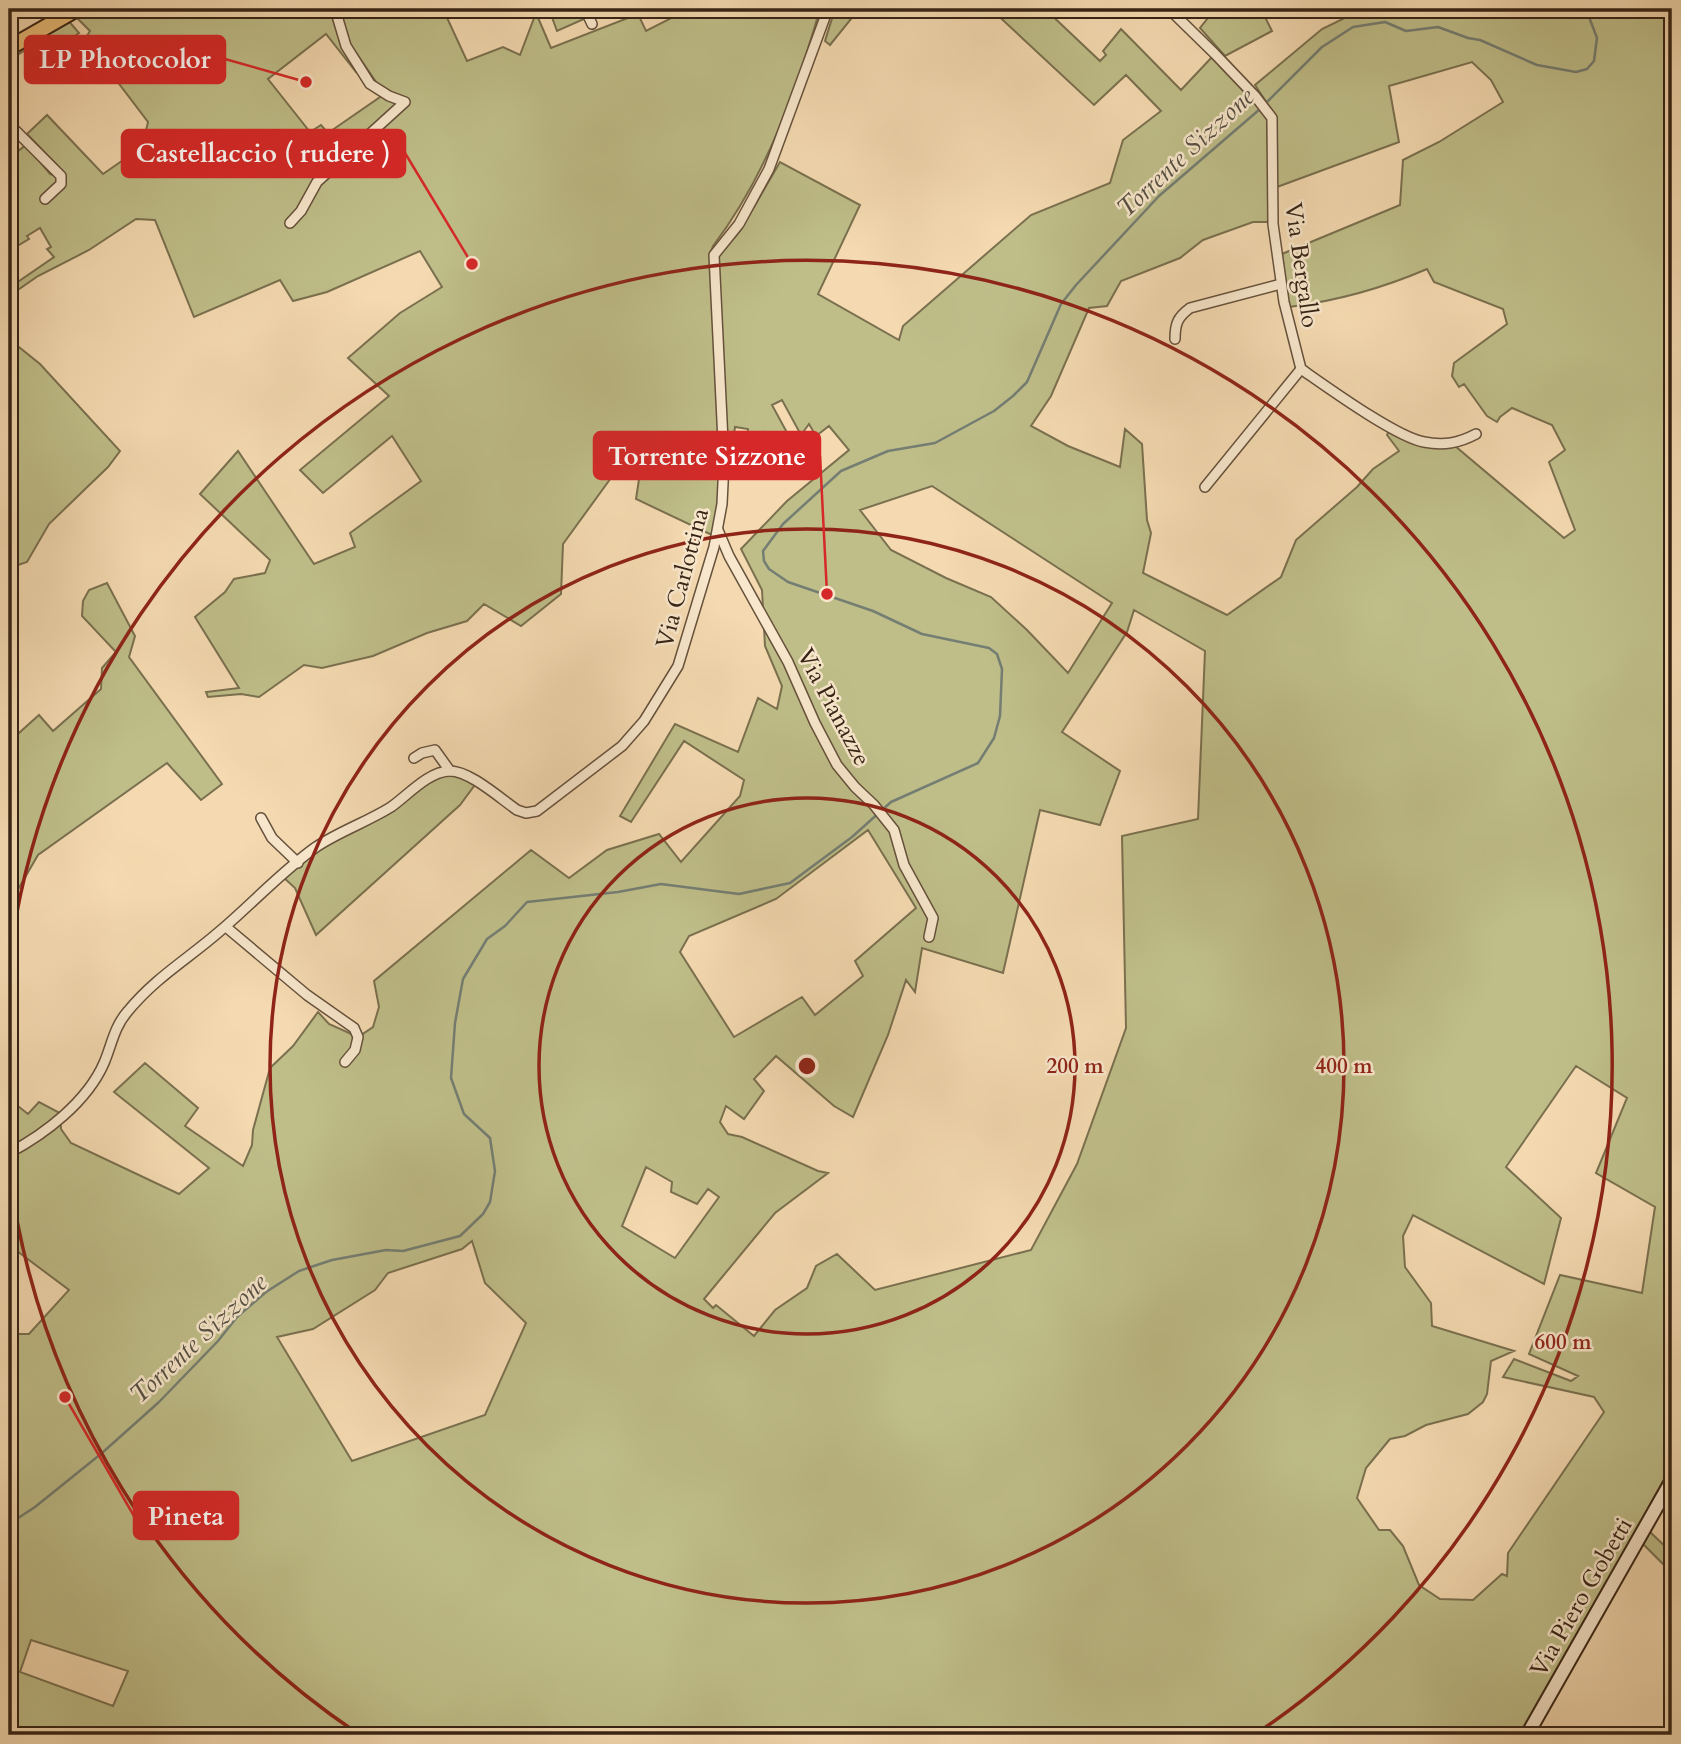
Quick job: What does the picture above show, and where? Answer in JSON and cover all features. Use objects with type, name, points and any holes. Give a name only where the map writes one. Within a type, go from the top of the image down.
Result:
[{"type":"main road","points":[[9,48],[68,11]]},
{"type":"street","points":[[290,223],[301,211],[317,182],[405,102],[370,84],[346,46],[335,9]]},
{"type":"street","points":[[585,9],[592,24]]},
{"type":"street","name":"Via Carlottina","points":[[414,758],[422,752],[435,750],[450,771],[465,775],[517,810],[526,813],[537,811],[622,746],[644,721],[678,666],[722,504],[724,462],[714,255],[739,224],[769,169],[828,9]]},
{"type":"street","name":"Via Bergallo","points":[[1169,9],[1255,96],[1273,122],[1273,224],[1281,284],[1301,369]]},
{"type":"street","points":[[9,124],[61,176],[61,184],[46,199]]},
{"type":"street","points":[[1175,339],[1175,326],[1179,316],[1190,308],[1281,284]]},
{"type":"street","points":[[1205,487],[1301,369],[1387,425],[1421,442],[1460,443],[1476,434]]},
{"type":"street","name":"Via Pianazze","points":[[717,528],[729,556],[788,662],[837,765],[855,788],[874,804],[894,830],[904,865],[933,918],[929,937]]},
{"type":"street","points":[[9,1153],[56,1122],[82,1096],[103,1063],[116,1026],[148,988],[226,927],[317,847],[389,808],[432,776],[450,771]]},
{"type":"street","points":[[261,818],[272,838],[298,863]]},
{"type":"street","points":[[226,927],[307,995],[354,1028],[358,1037],[345,1062]]},
{"type":"street","name":"Via Piero Gobetti","points":[[1527,1735],[1672,1480]]},
{"type":"shaded area","points":[[89,9],[330,9],[338,35],[359,70],[356,72],[326,34],[268,79],[310,132],[321,125],[328,133],[380,97],[383,92],[350,44],[339,9],[443,9],[467,61],[503,47],[520,55],[536,13],[551,48],[638,14],[646,31],[689,9],[695,9],[701,18],[712,13],[711,9],[820,9],[790,102],[764,162],[711,252],[721,431],[718,502],[712,535],[636,499],[643,453],[614,449],[616,471],[563,544],[561,594],[521,626],[484,604],[467,621],[427,633],[373,656],[322,668],[304,665],[259,697],[241,694],[208,697],[206,692],[239,688],[195,617],[225,592],[234,579],[265,573],[270,560],[200,494],[238,451],[314,564],[355,547],[350,533],[421,481],[392,436],[323,493],[300,470],[389,396],[348,358],[400,313],[442,287],[420,251],[327,292],[293,301],[280,280],[194,317],[155,220],[136,219],[89,250],[38,276],[9,296],[9,288],[54,257],[47,249],[51,247],[40,228],[27,236],[29,239],[9,251],[9,158],[26,145],[50,174],[53,175],[59,167],[27,134],[47,115],[103,174],[142,147],[148,122],[85,39],[90,31],[75,16]]},
{"type":"shaded area","points":[[549,9],[580,9],[584,19],[557,31]]},
{"type":"shaded area","points":[[835,9],[859,9],[830,45],[825,41]]},
{"type":"shaded area","points":[[991,9],[1045,9],[1100,61],[1106,55],[1103,51],[1121,29],[1181,90],[1212,57],[1255,102],[1267,119],[1270,222],[1253,222],[1203,240],[1180,258],[1121,281],[1107,306],[1089,308],[1051,396],[1031,426],[1068,446],[1120,467],[1125,429],[1142,444],[1147,520],[1151,533],[1143,573],[1227,615],[1281,577],[1296,540],[1357,487],[1373,469],[1399,451],[1387,435],[1390,429],[1455,446],[1564,538],[1575,530],[1549,462],[1565,450],[1552,425],[1512,408],[1497,422],[1487,416],[1464,384],[1459,387],[1452,376],[1454,363],[1507,324],[1503,309],[1434,282],[1427,269],[1359,293],[1289,307],[1282,254],[1400,205],[1403,160],[1439,142],[1503,102],[1491,80],[1472,62],[1389,86],[1399,142],[1277,187],[1277,118],[1255,85],[1322,29],[1363,9],[1672,9],[1672,1465],[1522,1735],[9,1735],[9,1334],[29,1334],[69,1290],[9,1245],[9,1099],[28,1114],[39,1102],[60,1113],[61,1129],[71,1143],[179,1194],[209,1168],[114,1092],[145,1063],[198,1108],[185,1126],[243,1166],[252,1145],[253,1130],[270,1068],[293,1046],[318,1012],[329,1024],[358,1037],[373,1027],[379,1007],[374,981],[531,850],[569,878],[607,850],[659,834],[681,862],[740,796],[744,780],[684,741],[631,822],[620,816],[675,724],[738,752],[758,698],[777,709],[782,686],[765,646],[762,590],[741,549],[787,501],[849,450],[829,426],[816,436],[809,424],[801,435],[782,400],[772,405],[791,440],[775,453],[764,432],[746,445],[748,429],[735,427],[731,455],[726,456],[718,257],[740,231],[780,162],[860,205],[818,294],[899,340],[903,326],[1031,215],[1110,183],[1123,140],[1161,111],[1126,75],[1094,105]],"holes":[[[932,486],[1112,603],[1068,673],[991,597],[891,550],[860,510]],[[1134,610],[1205,651],[1198,819],[1122,836],[1126,1028],[1077,1164],[1031,1250],[875,1290],[837,1254],[816,1266],[807,1288],[775,1310],[754,1336],[716,1305],[713,1308],[704,1299],[775,1213],[828,1173],[742,1137],[728,1134],[720,1122],[726,1106],[744,1119],[764,1091],[754,1079],[776,1056],[834,1106],[853,1117],[888,1035],[906,980],[915,992],[922,948],[1003,973],[1040,810],[1100,825],[1120,771],[1062,732],[1127,632]],[[868,830],[916,908],[855,961],[863,976],[815,1015],[802,997],[734,1037],[680,952],[689,936],[776,899]],[[1576,1066],[1627,1098],[1596,1173],[1655,1207],[1642,1293],[1560,1275],[1529,1354],[1578,1376],[1571,1381],[1514,1359],[1503,1377],[1594,1397],[1604,1412],[1508,1553],[1507,1576],[1502,1574],[1473,1600],[1440,1599],[1419,1585],[1403,1546],[1390,1530],[1379,1530],[1357,1498],[1366,1468],[1390,1439],[1405,1436],[1426,1425],[1468,1414],[1483,1402],[1487,1394],[1491,1361],[1514,1351],[1432,1326],[1431,1303],[1405,1267],[1403,1236],[1413,1215],[1544,1284],[1561,1218],[1506,1167]],[[646,1167],[672,1182],[671,1192],[697,1204],[708,1189],[719,1197],[675,1258],[622,1226]],[[472,1241],[485,1283],[526,1323],[485,1415],[352,1461],[277,1337],[313,1329],[375,1290],[388,1273],[462,1249]],[[31,1640],[128,1671],[113,1706],[20,1672]]]},
{"type":"shaded area","points":[[1196,9],[1261,9],[1272,31],[1225,56],[1200,28],[1207,19]]},
{"type":"shaded area","points":[[67,19],[79,33],[35,66],[32,62],[36,59],[29,48],[9,60],[9,54]]},
{"type":"shaded area","points":[[9,339],[40,364],[120,451],[108,467],[49,524],[27,562],[9,568]]},
{"type":"shaded area","points":[[107,583],[135,636],[129,657],[222,784],[201,800],[167,763],[38,855],[9,905],[9,742],[39,715],[53,731],[101,689],[102,668],[116,652],[82,616],[83,601],[89,590]]},
{"type":"shaded area","points":[[444,771],[477,782],[460,805],[316,935],[295,888],[282,876],[298,863]]},
{"type":"shaded area","points":[[1648,1530],[1672,1553],[1672,1573],[1642,1543]]},
{"type":"waterway","name":"Torrente Sizzone","points":[[1265,104],[1322,47],[1353,27],[1385,22],[1406,31],[1438,27],[1480,40],[1537,65],[1576,72],[1587,69],[1594,61],[1597,38],[1586,9]]},
{"type":"waterway","name":"Torrente Sizzone","points":[[9,1524],[35,1507],[102,1453],[159,1402],[218,1341],[237,1317],[266,1292],[299,1271],[332,1260],[386,1250],[403,1251],[460,1236],[483,1214],[490,1202],[495,1171],[490,1138],[464,1114],[451,1078],[455,1023],[463,979],[487,939],[505,926],[527,902],[618,892],[661,884],[739,894],[790,883],[852,837],[891,802],[978,763],[994,738],[1000,716],[1002,669],[997,654],[989,648],[922,634],[873,611],[788,582],[769,569],[764,561],[763,551],[783,524],[841,471],[888,451],[935,443],[994,411],[1013,396],[1027,382],[1061,304],[1076,285],[1159,196],[1260,109]]},
{"type":"place","name":"LP Photocolor","points":[[306,82]]},
{"type":"place","name":"Castellaccio ( rudere )","points":[[472,264]]},
{"type":"place","name":"Torrente Sizzone","points":[[827,594]]},
{"type":"place","name":"Pineta","points":[[65,1397]]}]
